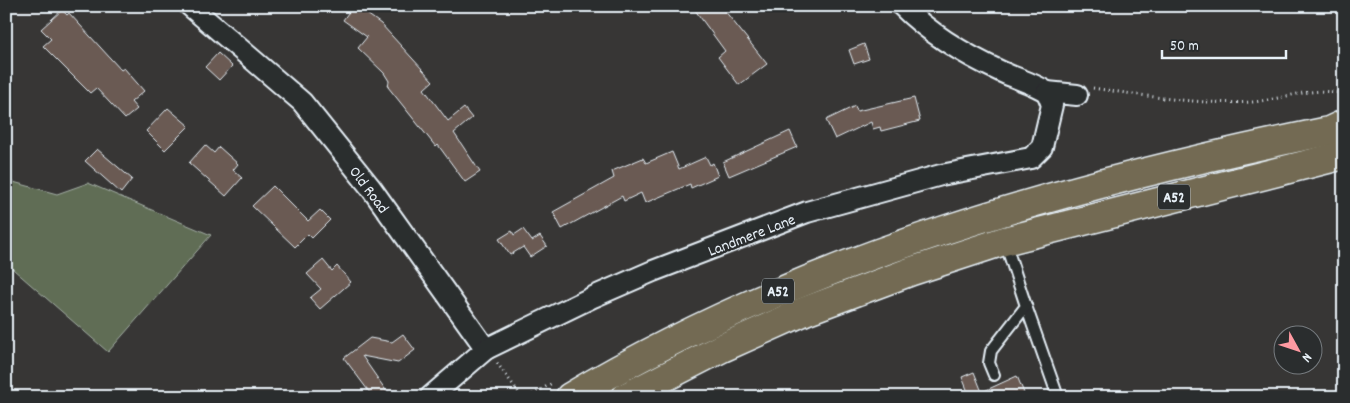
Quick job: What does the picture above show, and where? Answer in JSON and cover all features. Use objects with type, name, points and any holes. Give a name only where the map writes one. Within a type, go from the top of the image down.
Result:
[{"type":"highway","name":"A52","points":[[565,388],[640,357],[794,284],[901,244],[998,214],[1213,154],[1329,131],[1344,124]]},
{"type":"highway","name":"A52","points":[[626,397],[722,348],[805,311],[912,271],[1004,241],[1344,155]]},
{"type":"street","name":"Old Road","points":[[190,6],[302,102],[371,188],[486,349]]},
{"type":"street","points":[[903,7],[952,47],[1004,72],[1037,85],[1048,92],[1084,91]]},
{"type":"street","name":"Landmere Lane","points":[[430,397],[486,349],[644,275],[807,212],[933,177],[1031,158],[1042,147],[1052,105],[1048,92]]},
{"type":"lane","points":[[1004,241],[1058,397]]},
{"type":"lane","points":[[994,375],[989,363],[992,351],[1026,306]]},
{"type":"path","points":[[1084,91],[1184,101],[1254,102],[1322,89],[1340,92],[1344,99]]},
{"type":"path","points":[[486,349],[522,397]]},
{"type":"path","points":[[528,397],[565,388]]},
{"type":"green space","points":[[6,180],[57,194],[88,183],[211,235],[108,352],[6,263]]},
{"type":"building","points":[[353,6],[356,6],[381,24],[433,81],[424,89],[448,121],[464,108],[472,118],[454,133],[480,172],[465,182],[438,145],[436,147],[388,87],[389,81],[384,73],[358,48],[367,37],[343,20]]},
{"type":"building","points":[[692,6],[721,6],[767,64],[739,85],[718,57],[725,51]]},
{"type":"building","points":[[62,10],[67,15],[69,13],[121,70],[124,68],[144,91],[131,102],[137,109],[125,119],[96,88],[90,93],[43,46],[51,39],[41,29]]},
{"type":"building","points":[[864,44],[869,59],[854,64],[849,50]]},
{"type":"building","points":[[218,53],[232,66],[219,80],[205,67]]},
{"type":"building","points":[[914,98],[920,121],[881,131],[880,127],[873,129],[871,122],[835,139],[826,120],[855,106],[857,111]]},
{"type":"building","points":[[168,108],[189,126],[165,150],[146,131]]},
{"type":"building","points":[[790,131],[797,147],[729,176],[723,162]]},
{"type":"building","points":[[205,145],[214,153],[219,147],[238,164],[233,170],[242,178],[226,196],[189,163]]},
{"type":"building","points":[[97,149],[132,179],[121,193],[85,161]]},
{"type":"building","points":[[672,152],[679,169],[706,157],[710,165],[713,163],[718,176],[691,188],[690,184],[645,203],[641,193],[624,201],[622,196],[562,229],[553,212],[614,178],[612,171],[643,158],[646,163]]},
{"type":"building","points":[[273,186],[308,221],[320,210],[330,220],[312,238],[308,234],[295,247],[252,206]]},
{"type":"building","points":[[523,229],[532,241],[540,236],[547,246],[530,257],[523,247],[510,255],[499,239],[512,231],[514,235]]},
{"type":"building","points":[[323,260],[332,271],[337,266],[351,282],[320,309],[310,298],[321,289],[307,274]]},
{"type":"building","points":[[403,334],[415,350],[398,363],[362,356],[387,392],[380,397],[373,397],[344,358],[370,338],[392,342]]},
{"type":"building","points":[[974,372],[982,392],[1017,376],[1024,393],[1016,397],[970,397],[962,377]]}]
